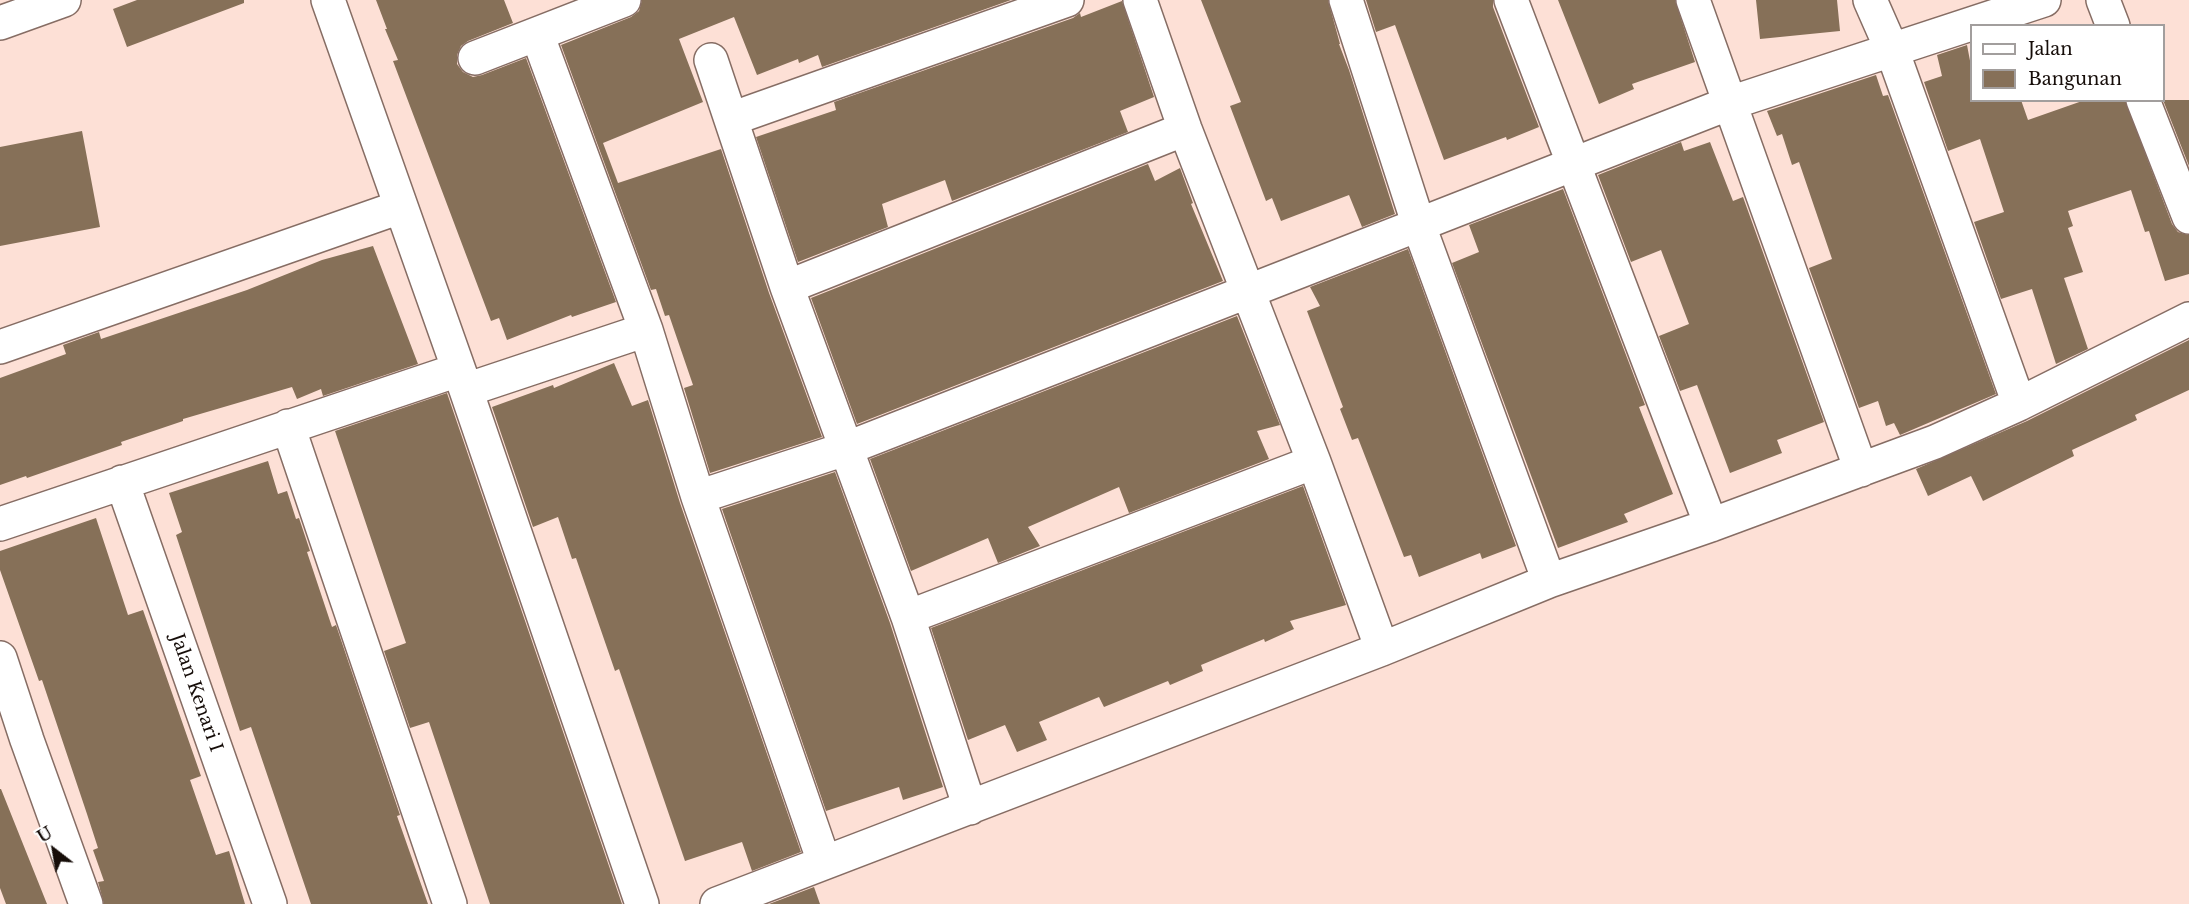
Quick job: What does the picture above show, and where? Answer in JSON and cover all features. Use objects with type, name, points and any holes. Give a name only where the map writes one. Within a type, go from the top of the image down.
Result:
[{"type":"street","points":[[0,23],[64,0]]},
{"type":"street","points":[[328,0],[462,380],[642,904]]},
{"type":"street","points":[[475,58],[624,0]]},
{"type":"street","points":[[731,119],[1067,0]]},
{"type":"street","points":[[1140,0],[1185,129],[1314,462],[1382,649]]},
{"type":"street","points":[[1346,0],[1419,226],[1549,581]]},
{"type":"street","points":[[1511,0],[1711,525]]},
{"type":"street","points":[[1693,0],[1861,470]]},
{"type":"street","points":[[1870,0],[1892,50],[2019,404]]},
{"type":"street","points":[[1971,24],[2044,0]]},
{"type":"street","points":[[2103,0],[2113,24]]},
{"type":"street","points":[[698,497],[845,448],[1730,103],[1970,24]]},
{"type":"street","points":[[537,34],[646,330],[698,497],[824,862]]},
{"type":"street","points":[[711,60],[787,287],[908,616],[970,808]]},
{"type":"street","points":[[2144,102],[2189,217]]},
{"type":"street","points":[[787,287],[1185,129]]},
{"type":"street","points":[[0,347],[400,207]]},
{"type":"street","points":[[717,904],[1382,649],[1549,581],[1711,525],[1935,442],[2019,404],[2189,319]]},
{"type":"street","points":[[0,524],[288,426],[646,330]]},
{"type":"street","points":[[288,426],[450,904]]},
{"type":"street","points":[[908,616],[1314,462]]},
{"type":"street","name":"Jalan Kenari I","points":[[122,482],[270,904]]},
{"type":"street","points":[[0,658],[86,904]]},
{"type":"building","points":[[137,0],[244,0],[244,3],[127,47],[113,9]]},
{"type":"building","points":[[376,0],[504,0],[513,23],[461,46],[457,55],[457,64],[463,72],[473,77],[526,58],[616,302],[572,317],[571,315],[507,340],[499,318],[491,321],[393,61],[398,60]]},
{"type":"building","points":[[642,0],[1011,0],[822,67],[818,55],[799,63],[798,59],[757,75],[734,17],[679,39],[703,102],[603,143],[618,183],[721,149],[769,293],[822,437],[710,473],[684,388],[693,385],[669,315],[665,316],[656,289],[651,290],[561,45],[631,17],[639,11]]},
{"type":"building","points":[[1201,0],[1328,0],[1339,44],[1395,214],[1362,227],[1349,195],[1281,221],[1272,198],[1266,201],[1230,106],[1241,102]]},
{"type":"building","points":[[1366,0],[1493,0],[1493,7],[1539,127],[1444,160],[1395,25],[1376,32]]},
{"type":"building","points":[[1558,0],[1675,0],[1695,62],[1632,84],[1634,89],[1599,104]]},
{"type":"building","points":[[1756,0],[1837,0],[1840,31],[1760,39]]},
{"type":"building","points":[[1122,1],[1154,97],[1120,111],[1128,132],[952,201],[945,180],[882,204],[888,227],[798,262],[756,137],[836,110],[834,102],[1073,18],[1080,13],[1081,17]]},
{"type":"building","points":[[1967,45],[1970,61],[1970,102],[2022,102],[2028,120],[2079,102],[2126,102],[2172,224],[2178,232],[2189,235],[2189,274],[2165,281],[2149,231],[2145,232],[2131,190],[2068,211],[2073,226],[2068,228],[2083,272],[2064,278],[2088,349],[2056,364],[2032,289],[2001,299],[1974,222],[2004,212],[1980,139],[1948,151],[1924,82],[1942,76],[1937,55]]},
{"type":"building","points":[[1876,75],[1883,96],[1888,95],[1996,394],[1900,435],[1894,423],[1886,426],[1878,401],[1859,408],[1809,268],[1832,259],[1799,162],[1792,165],[1782,134],[1777,136],[1767,111]]},
{"type":"building","points":[[2165,100],[2189,100],[2189,166],[2164,102]]},
{"type":"building","points":[[82,131],[100,227],[0,246],[0,147]]},
{"type":"building","points":[[1681,142],[1684,151],[1710,142],[1733,201],[1743,197],[1824,422],[1777,440],[1782,453],[1730,473],[1697,385],[1680,391],[1659,336],[1689,324],[1661,250],[1631,262],[1598,175]]},
{"type":"building","points":[[1148,164],[1155,181],[1180,168],[1193,203],[1191,204],[1223,281],[857,424],[811,298]]},
{"type":"building","points":[[1563,189],[1645,405],[1639,407],[1673,494],[1624,514],[1628,522],[1558,548],[1452,263],[1479,252],[1469,225]]},
{"type":"building","points":[[373,246],[418,364],[323,396],[321,389],[297,399],[292,387],[183,419],[183,421],[121,442],[122,445],[0,485],[0,378],[66,354],[63,345],[99,332],[101,339],[247,290],[322,260]]},
{"type":"building","points":[[1408,249],[1516,546],[1482,559],[1480,553],[1419,577],[1411,555],[1404,557],[1358,438],[1352,440],[1340,409],[1343,407],[1307,311],[1320,306],[1310,287]]},
{"type":"building","points":[[1237,316],[1280,425],[1257,431],[1269,459],[1129,513],[1119,487],[1028,527],[1040,546],[998,563],[988,538],[911,571],[870,459]]},
{"type":"building","points":[[2189,340],[2189,390],[2135,415],[2137,420],[2072,450],[2074,456],[1983,501],[1971,476],[1928,496],[1916,469],[2027,421]]},
{"type":"building","points":[[614,363],[632,406],[648,400],[680,503],[801,852],[752,871],[742,842],[685,861],[619,669],[615,671],[576,558],[572,559],[558,517],[533,527],[492,407],[553,385],[554,388]]},
{"type":"building","points":[[447,393],[622,904],[490,904],[429,722],[410,728],[384,651],[406,643],[335,431]]},
{"type":"building","points":[[268,461],[278,494],[287,491],[296,519],[299,518],[310,551],[307,552],[332,627],[336,625],[400,815],[397,816],[428,904],[311,904],[251,727],[240,731],[176,535],[182,532],[169,493]]},
{"type":"building","points":[[835,472],[890,623],[943,787],[903,800],[899,787],[826,811],[722,509]]},
{"type":"building","points":[[1303,486],[1346,605],[1290,621],[1294,629],[1201,665],[1203,671],[1170,685],[1168,681],[1104,707],[1099,697],[1039,722],[1047,740],[1017,752],[1005,725],[968,740],[931,628]]},
{"type":"building","points":[[96,518],[128,615],[143,610],[201,776],[190,780],[216,855],[229,851],[245,904],[104,904],[98,882],[104,881],[93,850],[98,848],[42,680],[39,681],[0,570],[0,551]]},
{"type":"building","points":[[0,789],[47,904],[6,904],[0,888]]},
{"type":"building","points":[[814,887],[820,904],[769,904]]}]
